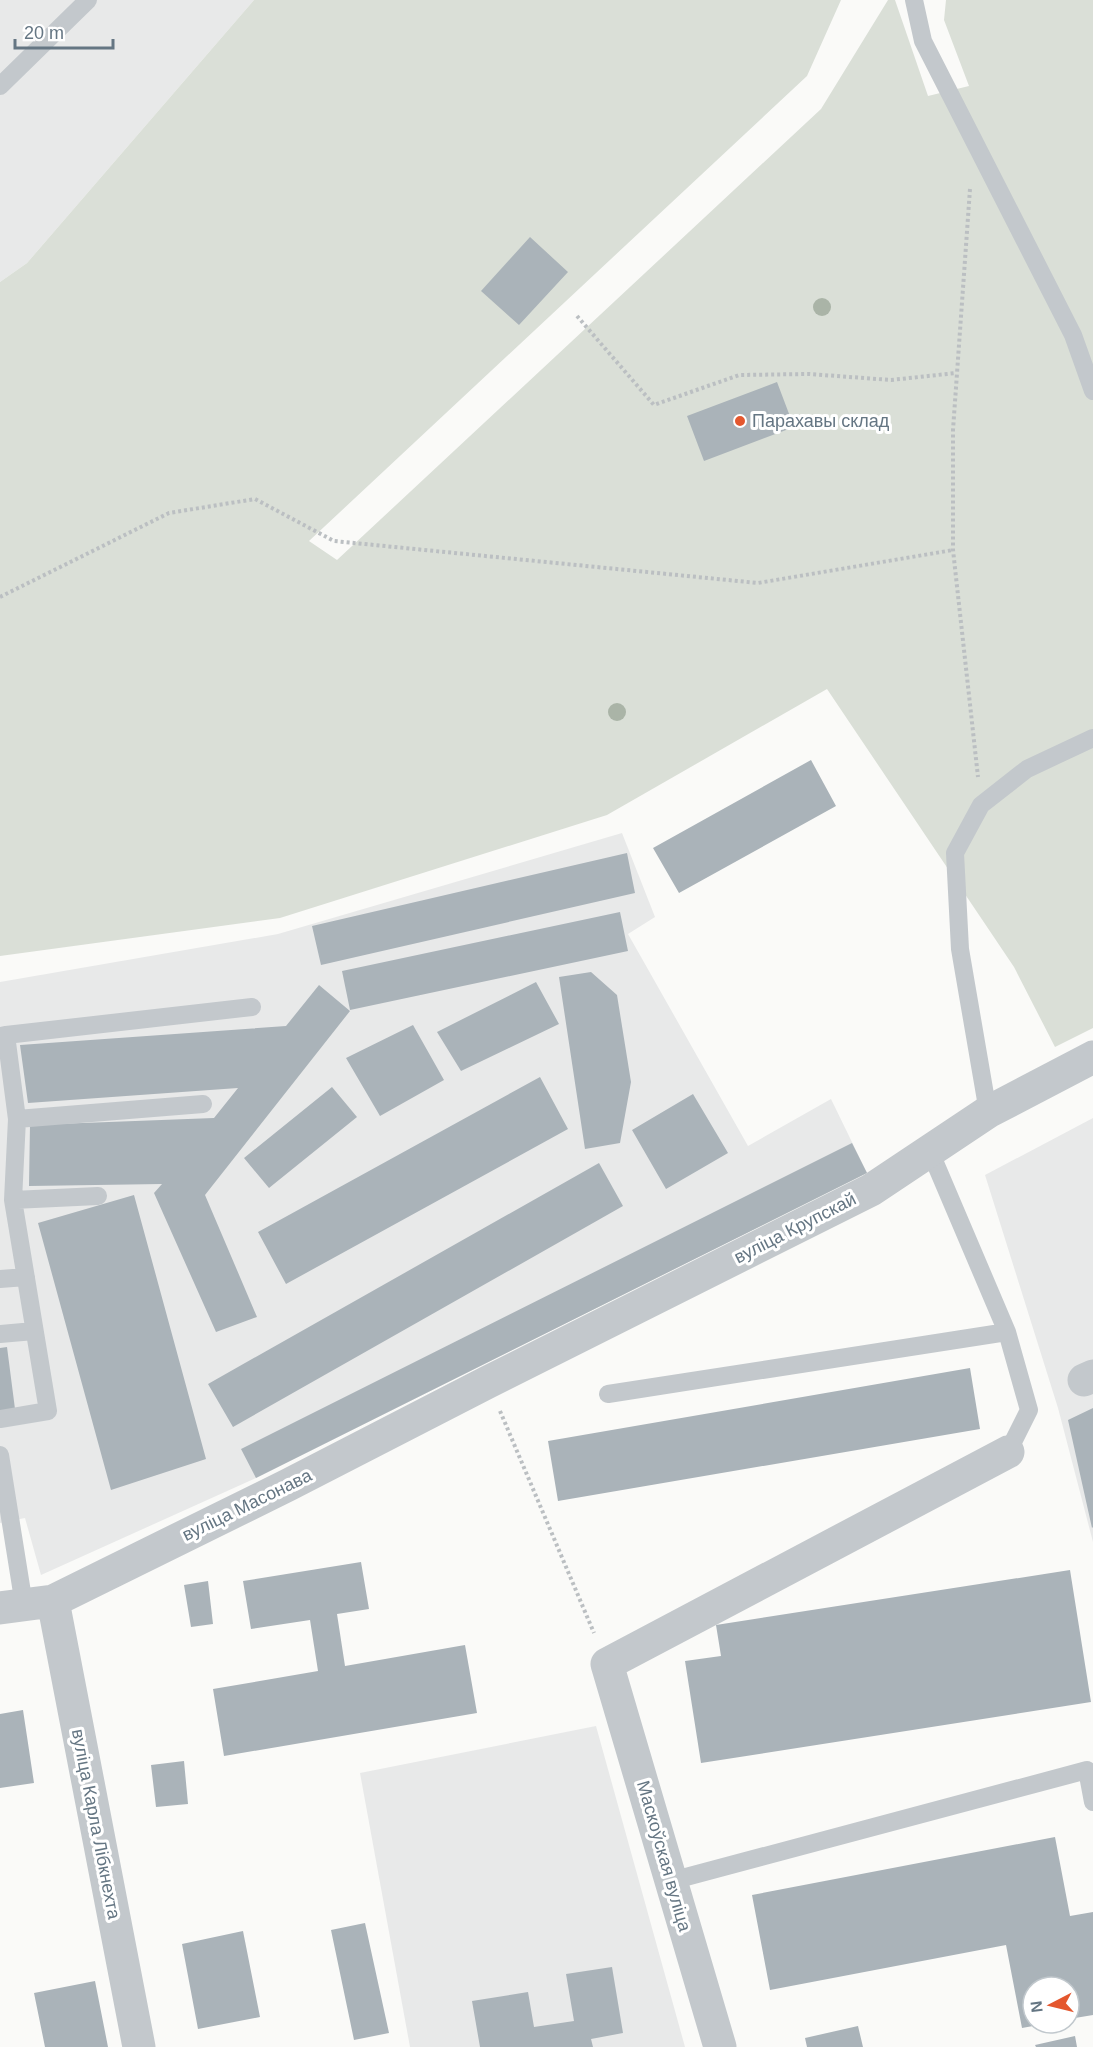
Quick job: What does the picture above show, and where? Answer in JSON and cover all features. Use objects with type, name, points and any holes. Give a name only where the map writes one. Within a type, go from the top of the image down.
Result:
[{"type":"street","name":"вуліца Крупскай","points":[[488,1382],[871,1190],[988,1112],[1093,1057]]},
{"type":"street","name":"вуліца Масонава","points":[[26,1604],[288,1485],[488,1382]]},
{"type":"street","points":[[607,1664],[1008,1452]]},
{"type":"street","name":"вуліца Карла Лібкнехта","points":[[26,1604],[139,2047]]},
{"type":"street","name":"Маскоўская вуліца","points":[[607,1664],[720,2047]]},
{"type":"lane","points":[[0,86],[88,0]]},
{"type":"lane","points":[[914,0],[923,41],[1073,335],[1093,391]]},
{"type":"lane","points":[[988,1112],[960,949],[955,852],[981,804],[1027,770],[1093,738]]},
{"type":"lane","points":[[0,1419],[48,1411],[9,1191],[17,1119],[3,1036],[252,1007]]},
{"type":"lane","points":[[17,1119],[203,1104]]},
{"type":"lane","points":[[930,1151],[1007,1332],[1029,1410],[1008,1452]]},
{"type":"lane","points":[[9,1191],[98,1196]]},
{"type":"lane","points":[[0,1279],[26,1277]]},
{"type":"lane","points":[[0,1334],[34,1331]]},
{"type":"lane","points":[[608,1394],[1007,1332]]},
{"type":"lane","points":[[0,1455],[26,1604]]},
{"type":"lane","points":[[671,1881],[1087,1770],[1093,1802]]},
{"type":"path","points":[[973,140],[952,430],[952,550],[981,804]]},
{"type":"path","points":[[578,316],[654,405],[739,375],[808,374],[891,380],[956,373]]},
{"type":"path","points":[[0,597],[169,513],[255,499],[334,541],[758,583],[952,550]]},
{"type":"path","points":[[488,1382],[607,1664]]},
{"type":"shaded area","points":[[0,0],[254,0],[27,263],[0,282]]},
{"type":"shaded area","points":[[254,0],[841,0],[807,76],[309,541],[337,560],[821,109],[888,0],[895,0],[928,96],[969,86],[944,20],[946,0],[1093,0],[1093,1028],[1055,1047],[1014,967],[827,689],[607,815],[280,918],[0,956],[0,282],[27,263]]},
{"type":"shaded area","points":[[622,833],[655,917],[628,934],[748,1146],[831,1099],[867,1173],[256,1478],[41,1575],[25,1518],[0,1523],[0,982],[278,934]]},
{"type":"shaded area","points":[[1093,1118],[1093,1542],[1058,1408],[985,1175]]},
{"type":"shaded area","points":[[596,1726],[685,2047],[410,2047],[360,1773]]},
{"type":"building","points":[[530,237],[568,272],[519,325],[481,291]]},
{"type":"building","name":"Парахавы склад","points":[[777,382],[794,427],[704,461],[687,416]]},
{"type":"building","points":[[811,760],[836,806],[679,893],[653,848]]},
{"type":"building","points":[[627,853],[635,893],[321,965],[312,926]]},
{"type":"building","points":[[620,912],[628,951],[350,1010],[342,971]]},
{"type":"building","points":[[591,972],[617,995],[631,1082],[620,1143],[585,1149],[559,977]]},
{"type":"building","points":[[536,982],[559,1024],[461,1071],[437,1032]]},
{"type":"building","points":[[319,985],[350,1011],[205,1195],[257,1317],[216,1332],[154,1193],[162,1184],[29,1186],[30,1125],[214,1118],[238,1088],[28,1103],[20,1045],[286,1026]]},
{"type":"building","points":[[413,1025],[444,1080],[380,1116],[346,1058]]},
{"type":"building","points":[[540,1077],[568,1129],[286,1284],[258,1232]]},
{"type":"building","points":[[332,1087],[357,1117],[269,1188],[244,1158]]},
{"type":"building","points":[[693,1094],[728,1153],[666,1189],[632,1130]]},
{"type":"building","points":[[852,1143],[867,1173],[256,1478],[241,1449]]},
{"type":"building","points":[[599,1163],[623,1206],[233,1427],[208,1384]]},
{"type":"building","points":[[134,1195],[206,1459],[111,1490],[38,1223]]},
{"type":"building","points":[[7,1347],[15,1409],[0,1411],[0,1348]]},
{"type":"building","points":[[970,1368],[980,1429],[558,1501],[548,1441]]},
{"type":"building","points":[[1093,1408],[1093,1527],[1092,1528],[1068,1420]]},
{"type":"building","points":[[361,1562],[369,1609],[337,1614],[345,1666],[465,1645],[477,1713],[224,1756],[213,1689],[318,1671],[310,1620],[251,1629],[243,1581]]},
{"type":"building","points":[[1070,1570],[1091,1702],[701,1763],[685,1661],[721,1656],[716,1625]]},
{"type":"building","points":[[208,1581],[213,1624],[191,1627],[184,1585]]},
{"type":"building","points":[[23,1710],[34,1783],[0,1788],[0,1714]]},
{"type":"building","points":[[184,1761],[188,1804],[156,1807],[151,1765]]},
{"type":"building","points":[[1055,1837],[1070,1916],[1093,1912],[1093,2015],[1081,2017],[1081,1975],[1021,1975],[1021,2023],[1006,1945],[770,1990],[752,1895]]},
{"type":"building","points":[[365,1923],[389,2033],[354,2040],[331,1930]]},
{"type":"building","points":[[243,1931],[260,2017],[198,2029],[182,1944]]},
{"type":"building","points":[[612,1967],[623,2033],[591,2039],[593,2047],[480,2047],[472,2001],[528,1992],[534,2027],[574,2021],[566,1974]]},
{"type":"building","points":[[95,1981],[108,2047],[45,2047],[34,1993]]},
{"type":"building","points":[[858,2026],[863,2047],[807,2047],[805,2038]]},
{"type":"building","points":[[1075,2036],[1077,2047],[1036,2047],[1035,2045]]},
{"type":"place","name":"Парахавы склад","points":[[740,421]]}]
